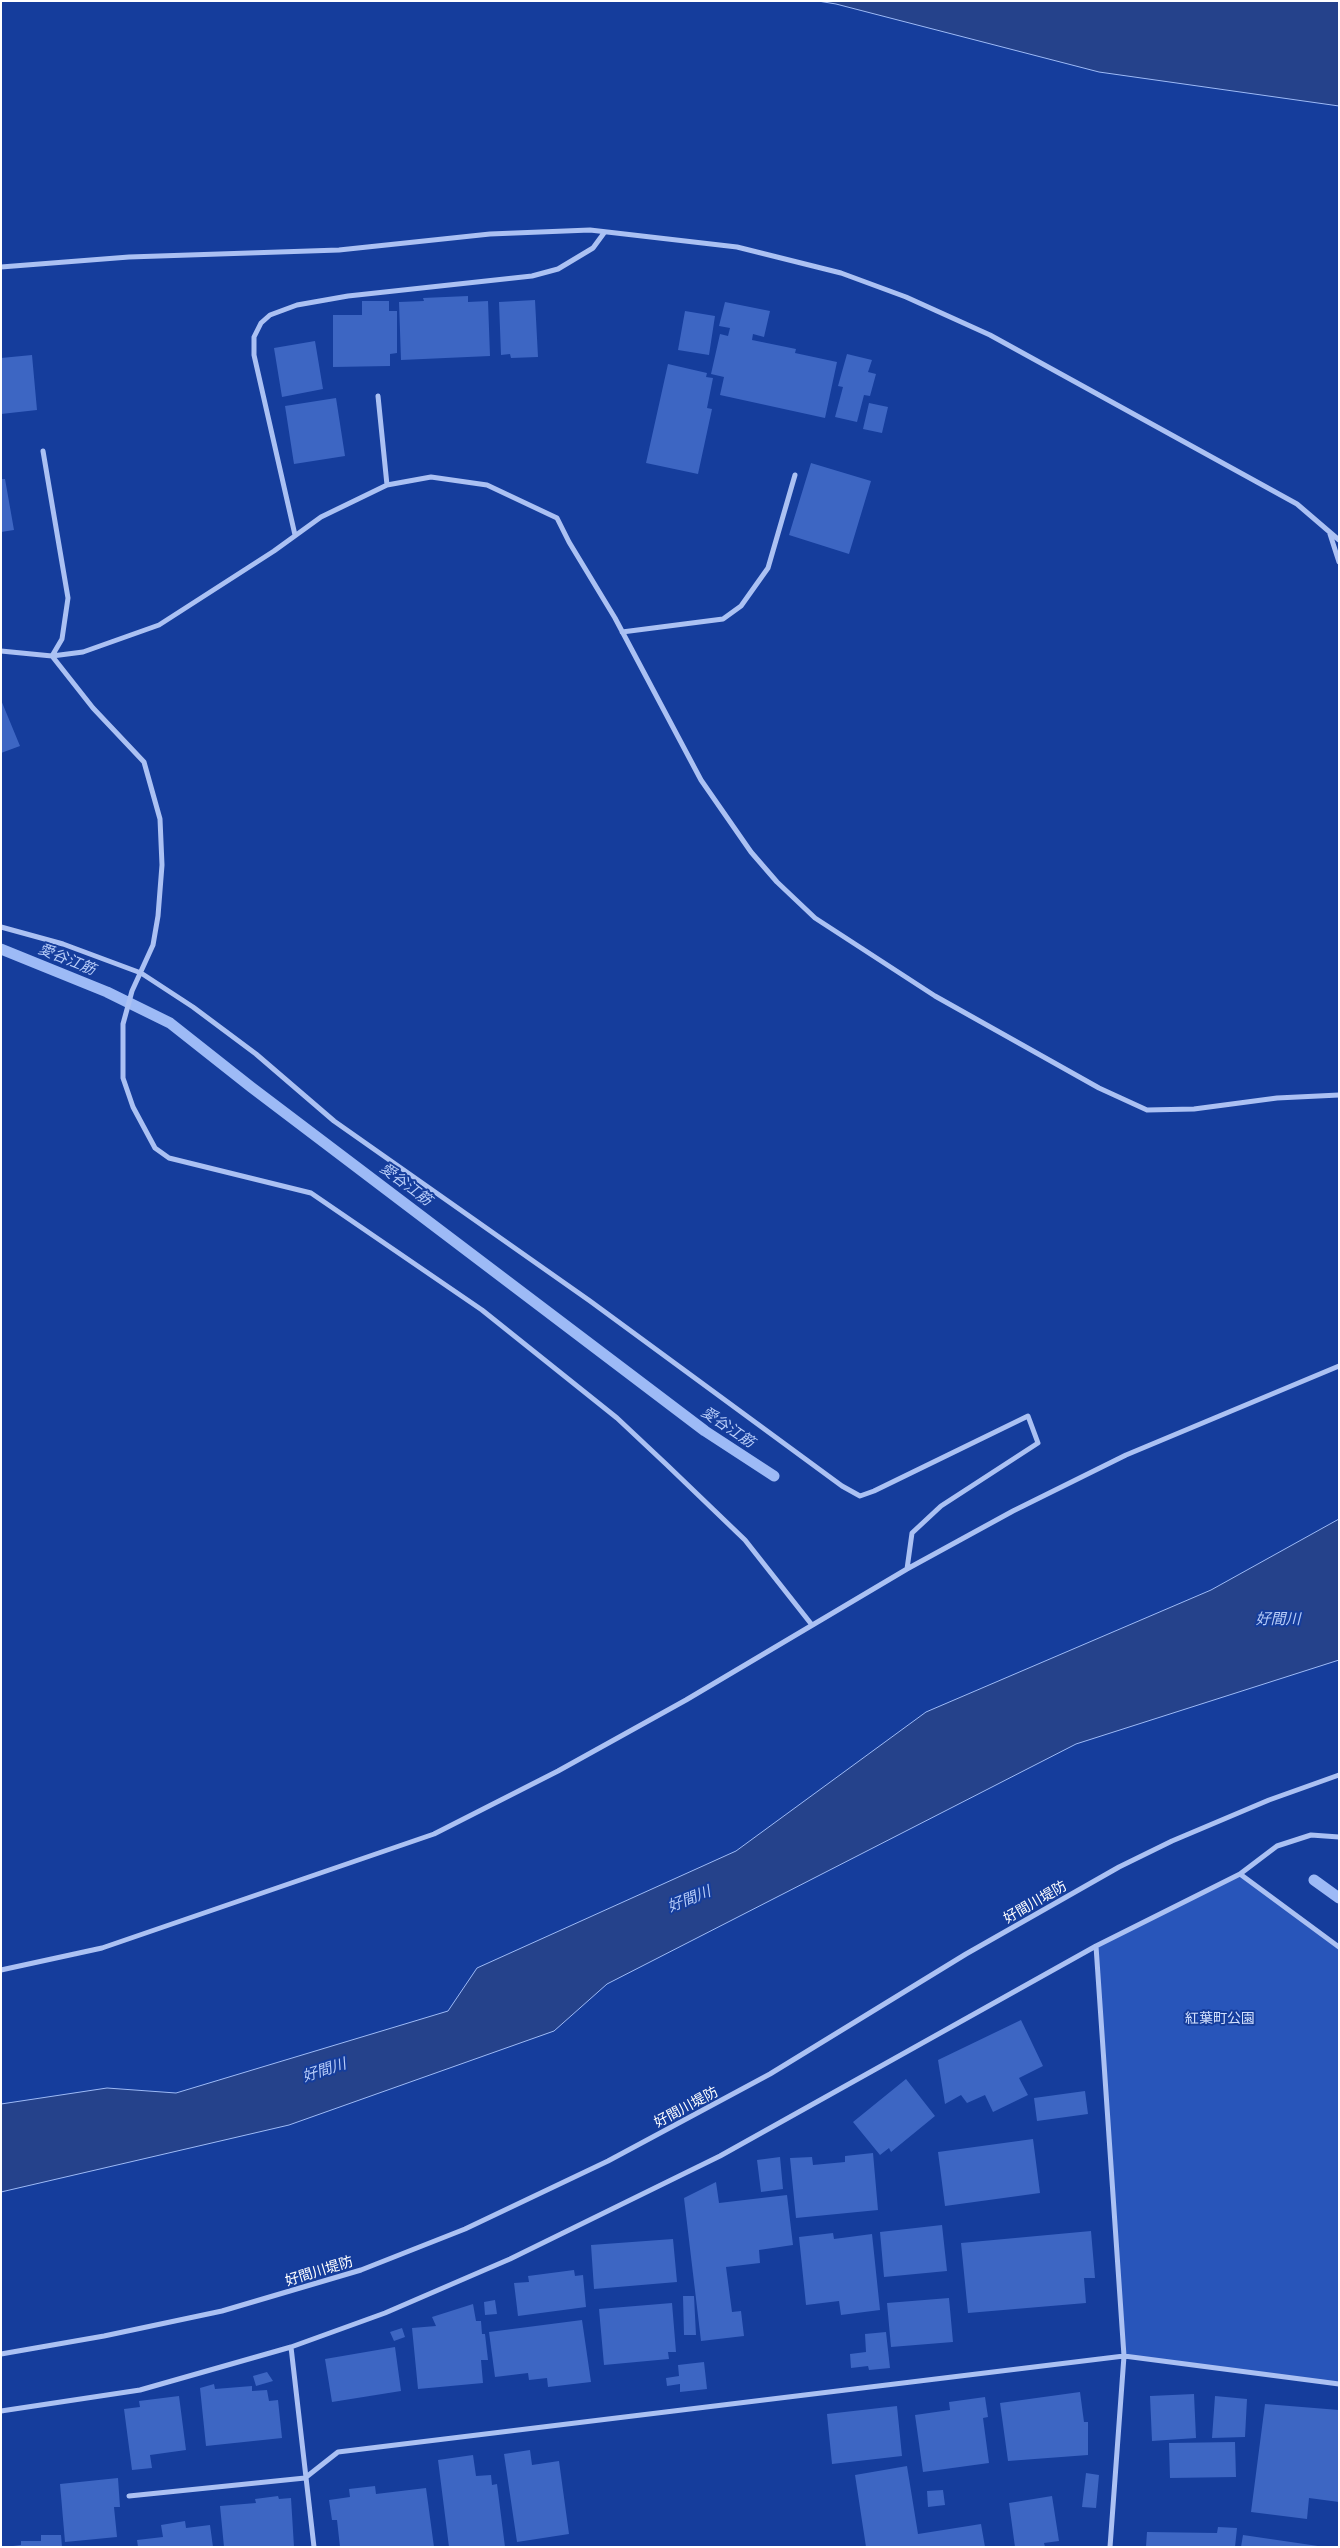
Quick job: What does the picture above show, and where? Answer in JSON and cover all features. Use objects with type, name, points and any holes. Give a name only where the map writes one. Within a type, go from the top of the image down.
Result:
[{"type":"street","points":[[1,267],[128,257],[339,250],[490,234],[590,230],[737,247],[841,273],[906,297],[990,335],[1297,504],[1339,540]]},
{"type":"street","points":[[295,535],[254,355],[254,337],[261,323],[270,315],[297,305],[348,296],[532,276],[558,269],[592,248],[604,232]]},
{"type":"street","points":[[378,396],[387,485]]},
{"type":"street","points":[[43,451],[68,598],[62,639],[52,656]]},
{"type":"street","points":[[622,632],[723,619],[741,606],[768,568],[795,476]]},
{"type":"street","points":[[1,651],[52,656],[83,652],[159,625],[321,517],[387,485],[432,477],[488,485],[557,518],[622,632],[702,780],[751,852],[777,882],[815,918],[935,996],[1099,1088],[1147,1110],[1194,1109],[1277,1098],[1339,1096]]},
{"type":"street","points":[[1330,533],[1339,562]]},
{"type":"street","points":[[52,656],[93,708],[144,762],[154,791],[160,819],[162,865],[158,916],[153,945],[132,991],[123,1024],[123,1078],[134,1107],[155,1148],[169,1158],[311,1193],[482,1310],[616,1418],[688,1485],[745,1540],[812,1624]]},
{"type":"street","points":[[1,927],[63,944],[141,973],[194,1007],[256,1054],[334,1121],[590,1301],[842,1486],[860,1496],[874,1491],[1028,1416],[1038,1443],[941,1506],[912,1533],[907,1569]]},
{"type":"street","points":[[1,1970],[102,1948],[434,1834],[567,1767],[686,1700],[907,1569],[1013,1511],[1126,1455],[1339,1366]]},
{"type":"street","name":"好間川堤防","points":[[1,2354],[104,2336],[222,2311],[361,2270],[465,2229],[608,2161],[770,2074],[966,1954],[1119,1867],[1181,1837],[1269,1800],[1339,1774]]},
{"type":"street","points":[[1,2411],[140,2390],[290,2347],[386,2313],[510,2259],[720,2156],[1096,1946],[1240,1874],[1277,1846],[1311,1835],[1339,1837]]},
{"type":"street","points":[[1240,1874],[1339,1947]]},
{"type":"street","points":[[1096,1946],[1124,2356],[1110,2547]]},
{"type":"street","points":[[290,2347],[314,2547]]},
{"type":"street","points":[[129,2496],[305,2478],[338,2452],[1124,2356],[1339,2384]]},
{"type":"green space","name":"紅葉町公園","points":[[1241,1875],[1339,1948],[1339,2384],[1124,2356],[1096,1946]]},
{"type":"water","points":[[818,1],[1339,1],[1339,106],[1099,72],[836,4]]},
{"type":"water","name":"好間川","points":[[1339,1519],[1339,1660],[1076,1744],[607,1984],[554,2031],[289,2125],[1,2192],[1,2104],[107,2088],[176,2093],[448,2011],[477,1968],[736,1851],[926,1712],[1211,1590]]},
{"type":"building","points":[[468,296],[468,302],[488,301],[490,356],[401,360],[399,302],[424,301],[423,298]]},
{"type":"building","points":[[535,300],[538,357],[511,358],[510,354],[501,355],[499,302]]},
{"type":"building","points":[[362,301],[389,301],[389,311],[397,311],[397,353],[390,354],[390,366],[333,367],[333,315],[362,315]]},
{"type":"building","points":[[725,302],[770,311],[764,337],[753,334],[752,340],[796,349],[795,353],[837,362],[825,418],[720,395],[724,377],[711,374],[720,334],[728,336],[730,328],[719,326]]},
{"type":"building","points":[[685,311],[715,316],[709,355],[678,350]]},
{"type":"building","points":[[315,341],[323,389],[282,397],[274,348]]},
{"type":"building","points":[[847,354],[872,360],[868,372],[876,374],[870,396],[864,395],[857,422],[835,417],[843,387],[838,386]]},
{"type":"building","points":[[32,355],[37,410],[1,414],[1,358]]},
{"type":"building","points":[[668,364],[707,373],[706,377],[713,378],[707,408],[712,409],[698,474],[646,463]]},
{"type":"building","points":[[336,398],[345,456],[294,464],[285,406]]},
{"type":"building","points":[[869,403],[888,407],[882,433],[863,429]]},
{"type":"building","points":[[811,463],[871,481],[849,554],[789,535]]},
{"type":"building","points":[[1,479],[5,479],[14,530],[1,532]]},
{"type":"building","points":[[1,700],[20,746],[1,753]]},
{"type":"building","points":[[1021,2020],[1043,2066],[1019,2078],[1028,2095],[993,2112],[985,2095],[967,2103],[961,2095],[945,2104],[938,2060]]},
{"type":"building","points":[[906,2079],[935,2116],[891,2152],[889,2148],[880,2155],[853,2122]]},
{"type":"building","points":[[1085,2091],[1088,2114],[1037,2121],[1034,2098]]},
{"type":"building","points":[[1033,2139],[1040,2193],[945,2206],[938,2152]]},
{"type":"building","points":[[873,2153],[878,2210],[796,2218],[790,2158],[812,2157],[813,2165],[845,2162],[845,2156]]},
{"type":"building","points":[[780,2157],[783,2189],[761,2192],[757,2160]]},
{"type":"building","points":[[716,2182],[719,2203],[787,2195],[793,2245],[759,2250],[760,2263],[726,2267],[732,2312],[741,2311],[744,2336],[701,2341],[684,2198]]},
{"type":"building","points":[[942,2225],[947,2271],[884,2277],[880,2232]]},
{"type":"building","points":[[1091,2231],[1095,2278],[1084,2278],[1086,2303],[968,2313],[961,2243]]},
{"type":"building","points":[[833,2233],[834,2239],[872,2234],[880,2310],[841,2315],[839,2301],[806,2305],[799,2237]]},
{"type":"building","points":[[673,2239],[677,2282],[594,2289],[591,2245]]},
{"type":"building","points":[[574,2270],[575,2276],[583,2275],[586,2307],[518,2316],[514,2283],[529,2282],[528,2276]]},
{"type":"building","points":[[683,2296],[694,2296],[696,2335],[684,2335]]},
{"type":"building","points":[[949,2298],[953,2342],[891,2347],[887,2303]]},
{"type":"building","points":[[495,2300],[497,2314],[485,2315],[484,2302]]},
{"type":"building","points":[[672,2303],[676,2352],[668,2352],[669,2359],[604,2365],[599,2309]]},
{"type":"building","points":[[473,2304],[476,2321],[481,2321],[482,2334],[485,2334],[488,2360],[481,2360],[483,2383],[418,2389],[412,2328],[436,2326],[432,2317]]},
{"type":"building","points":[[582,2320],[591,2382],[548,2387],[547,2378],[529,2380],[528,2373],[495,2377],[489,2332]]},
{"type":"building","points":[[402,2328],[405,2337],[394,2341],[390,2332]]},
{"type":"building","points":[[886,2332],[890,2368],[869,2370],[868,2366],[851,2368],[850,2354],[866,2352],[865,2334]]},
{"type":"building","points":[[395,2347],[401,2391],[332,2402],[325,2359]]},
{"type":"building","points":[[704,2362],[707,2389],[680,2392],[680,2384],[667,2386],[666,2378],[679,2376],[678,2365]]},
{"type":"building","points":[[267,2372],[273,2381],[256,2386],[253,2376]]},
{"type":"building","points":[[214,2384],[215,2389],[252,2386],[252,2391],[267,2390],[269,2401],[278,2400],[282,2438],[206,2446],[200,2388]]},
{"type":"building","points":[[1080,2392],[1084,2422],[1088,2422],[1088,2455],[1008,2461],[1000,2403]]},
{"type":"building","points":[[1194,2394],[1196,2438],[1152,2441],[1150,2396]]},
{"type":"building","points":[[179,2396],[186,2450],[150,2455],[152,2468],[132,2470],[124,2409],[140,2407],[139,2401]]},
{"type":"building","points":[[1215,2396],[1247,2399],[1245,2437],[1212,2438]]},
{"type":"building","points":[[985,2397],[988,2417],[983,2418],[989,2463],[923,2472],[915,2415],[950,2410],[949,2402]]},
{"type":"building","points":[[1265,2404],[1339,2410],[1339,2502],[1309,2498],[1307,2519],[1251,2512]]},
{"type":"building","points":[[897,2406],[902,2456],[832,2464],[827,2414]]},
{"type":"building","points":[[1235,2442],[1236,2477],[1170,2478],[1169,2443]]},
{"type":"building","points":[[530,2450],[532,2465],[559,2461],[569,2534],[517,2542],[504,2454]]},
{"type":"building","points":[[473,2455],[476,2476],[491,2475],[492,2485],[497,2484],[505,2547],[449,2547],[438,2460]]},
{"type":"building","points":[[907,2466],[918,2534],[981,2524],[985,2547],[866,2547],[855,2475]]},
{"type":"building","points":[[1086,2473],[1099,2475],[1096,2508],[1082,2507]]},
{"type":"building","points":[[118,2478],[120,2507],[114,2507],[117,2537],[65,2542],[60,2484]]},
{"type":"building","points":[[375,2486],[376,2494],[426,2488],[434,2547],[340,2547],[337,2520],[332,2520],[329,2500],[350,2497],[349,2489]]},
{"type":"building","points":[[943,2490],[945,2505],[928,2507],[927,2491]]},
{"type":"building","points":[[278,2496],[279,2499],[291,2498],[294,2547],[224,2547],[220,2506],[256,2503],[255,2499]]},
{"type":"building","points":[[1052,2496],[1059,2541],[1044,2543],[1045,2547],[1015,2547],[1009,2503]]},
{"type":"building","points":[[185,2521],[186,2528],[210,2525],[213,2547],[138,2547],[137,2540],[163,2537],[161,2525]]},
{"type":"building","points":[[1218,2527],[1237,2528],[1235,2547],[1146,2547],[1147,2532],[1217,2533]]},
{"type":"building","points":[[41,2535],[61,2535],[62,2547],[5,2547],[21,2545],[21,2541],[41,2541]]},
{"type":"building","points":[[1243,2535],[1318,2546],[1318,2547],[1241,2547]]},
{"type":"waterway","name":"愛谷江筋","points":[[1,949],[107,992],[170,1023],[251,1087],[705,1431],[774,1476]]},
{"type":"waterway","name":"愛谷江筋","points":[[1314,1880],[1339,1898]]}]
